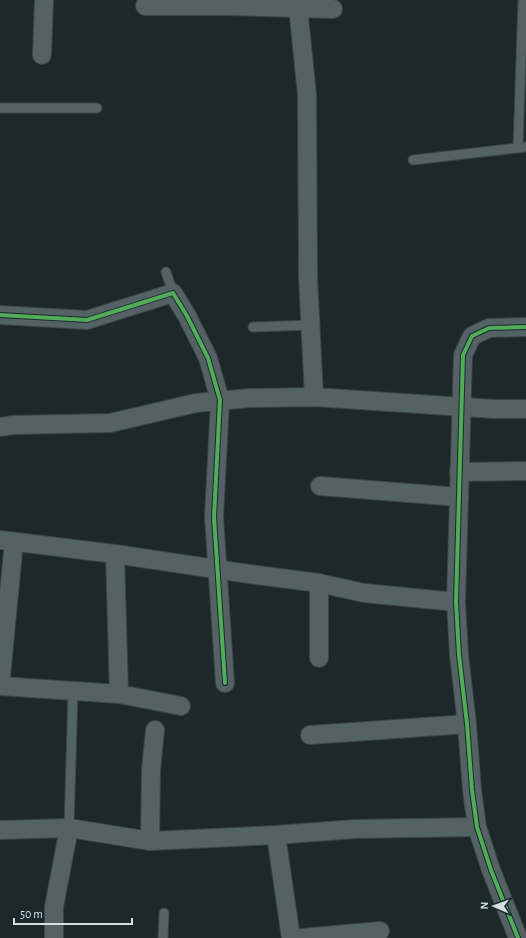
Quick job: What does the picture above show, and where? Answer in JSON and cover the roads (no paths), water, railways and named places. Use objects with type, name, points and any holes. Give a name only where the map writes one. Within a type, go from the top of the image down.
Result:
[{"type":"street","points":[[42,55],[44,0]]},
{"type":"street","points":[[145,6],[229,3],[333,9]]},
{"type":"street","points":[[298,7],[307,95],[308,277],[314,397]]},
{"type":"street","points":[[0,315],[87,320],[173,293],[187,316],[208,358],[220,400],[214,517],[225,683]]},
{"type":"street","points":[[518,938],[491,870],[477,827],[472,790],[468,724],[460,655],[456,602],[463,355],[472,336],[489,328],[526,327]]},
{"type":"street","points":[[0,427],[13,425],[110,423],[196,403],[250,398],[314,397],[494,409],[526,409]]},
{"type":"street","points":[[459,472],[526,471]]},
{"type":"street","points":[[320,486],[460,498]]},
{"type":"street","points":[[181,706],[119,694],[0,686],[7,541],[115,554],[218,570],[319,583],[364,593],[456,602]]},
{"type":"street","points":[[115,554],[119,694]]},
{"type":"street","points":[[318,658],[319,583]]},
{"type":"street","points":[[310,735],[468,724]]},
{"type":"street","points":[[150,842],[151,770],[155,730]]},
{"type":"street","points":[[0,830],[69,828],[150,842],[355,829],[477,827]]},
{"type":"street","points":[[54,938],[54,907],[69,828]]},
{"type":"street","points":[[276,835],[290,938]]},
{"type":"street","points":[[302,938],[347,936],[380,931]]},
{"type":"lane","points":[[413,160],[522,147],[523,0]]},
{"type":"lane","points":[[0,108],[97,108]]},
{"type":"lane","points":[[166,272],[173,293]]},
{"type":"lane","points":[[253,327],[310,325]]},
{"type":"lane","points":[[69,828],[73,691]]},
{"type":"lane","points":[[163,938],[164,913]]}]
